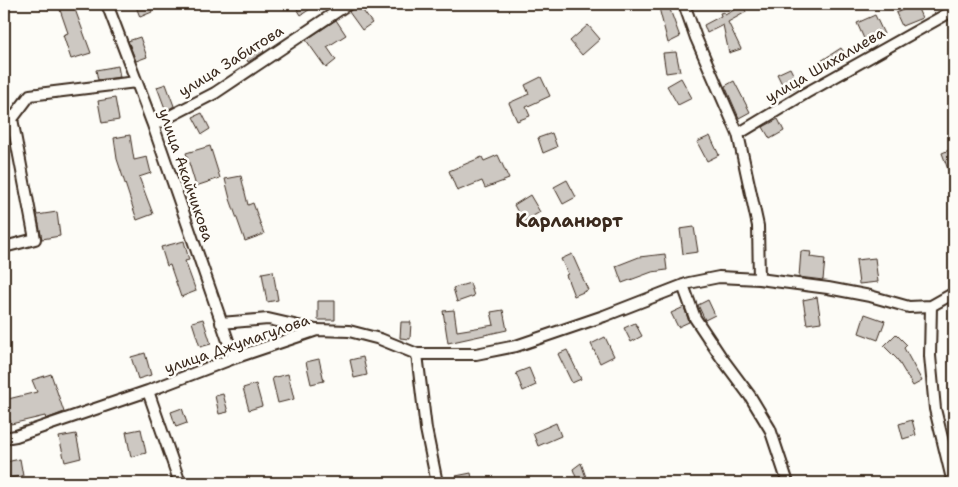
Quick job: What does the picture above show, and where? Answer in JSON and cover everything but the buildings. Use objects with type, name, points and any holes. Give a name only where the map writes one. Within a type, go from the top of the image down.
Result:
[{"type":"street","name":"улица Акайчикова","points":[[107,4],[153,125],[234,358]]},
{"type":"street","name":"улица Забитова","points":[[153,125],[215,93],[348,4]]},
{"type":"street","points":[[684,4],[696,38],[738,134],[758,226],[759,278]]},
{"type":"street","name":"улица Шихалиева","points":[[738,134],[849,68],[954,10]]},
{"type":"street","points":[[4,126],[12,119],[30,95],[136,82]]},
{"type":"street","points":[[4,248],[35,239],[12,119]]},
{"type":"street","name":"улица Джумагулова","points":[[4,438],[16,436],[148,391],[234,358],[317,330],[350,331],[380,339],[416,354],[476,354],[516,346],[604,316],[683,285],[719,276],[759,278],[828,288],[870,296],[909,307],[932,306],[954,293]]},
{"type":"street","points":[[683,285],[696,318],[721,357],[750,396],[770,429],[788,483]]},
{"type":"street","points":[[932,306],[930,356],[935,409],[954,483]]},
{"type":"street","points":[[221,323],[268,319],[317,330]]},
{"type":"street","points":[[416,354],[426,429],[438,483]]},
{"type":"street","points":[[148,391],[180,483]]},
{"type":"district","name":"Карланюрт","points":[[569,221]]}]
